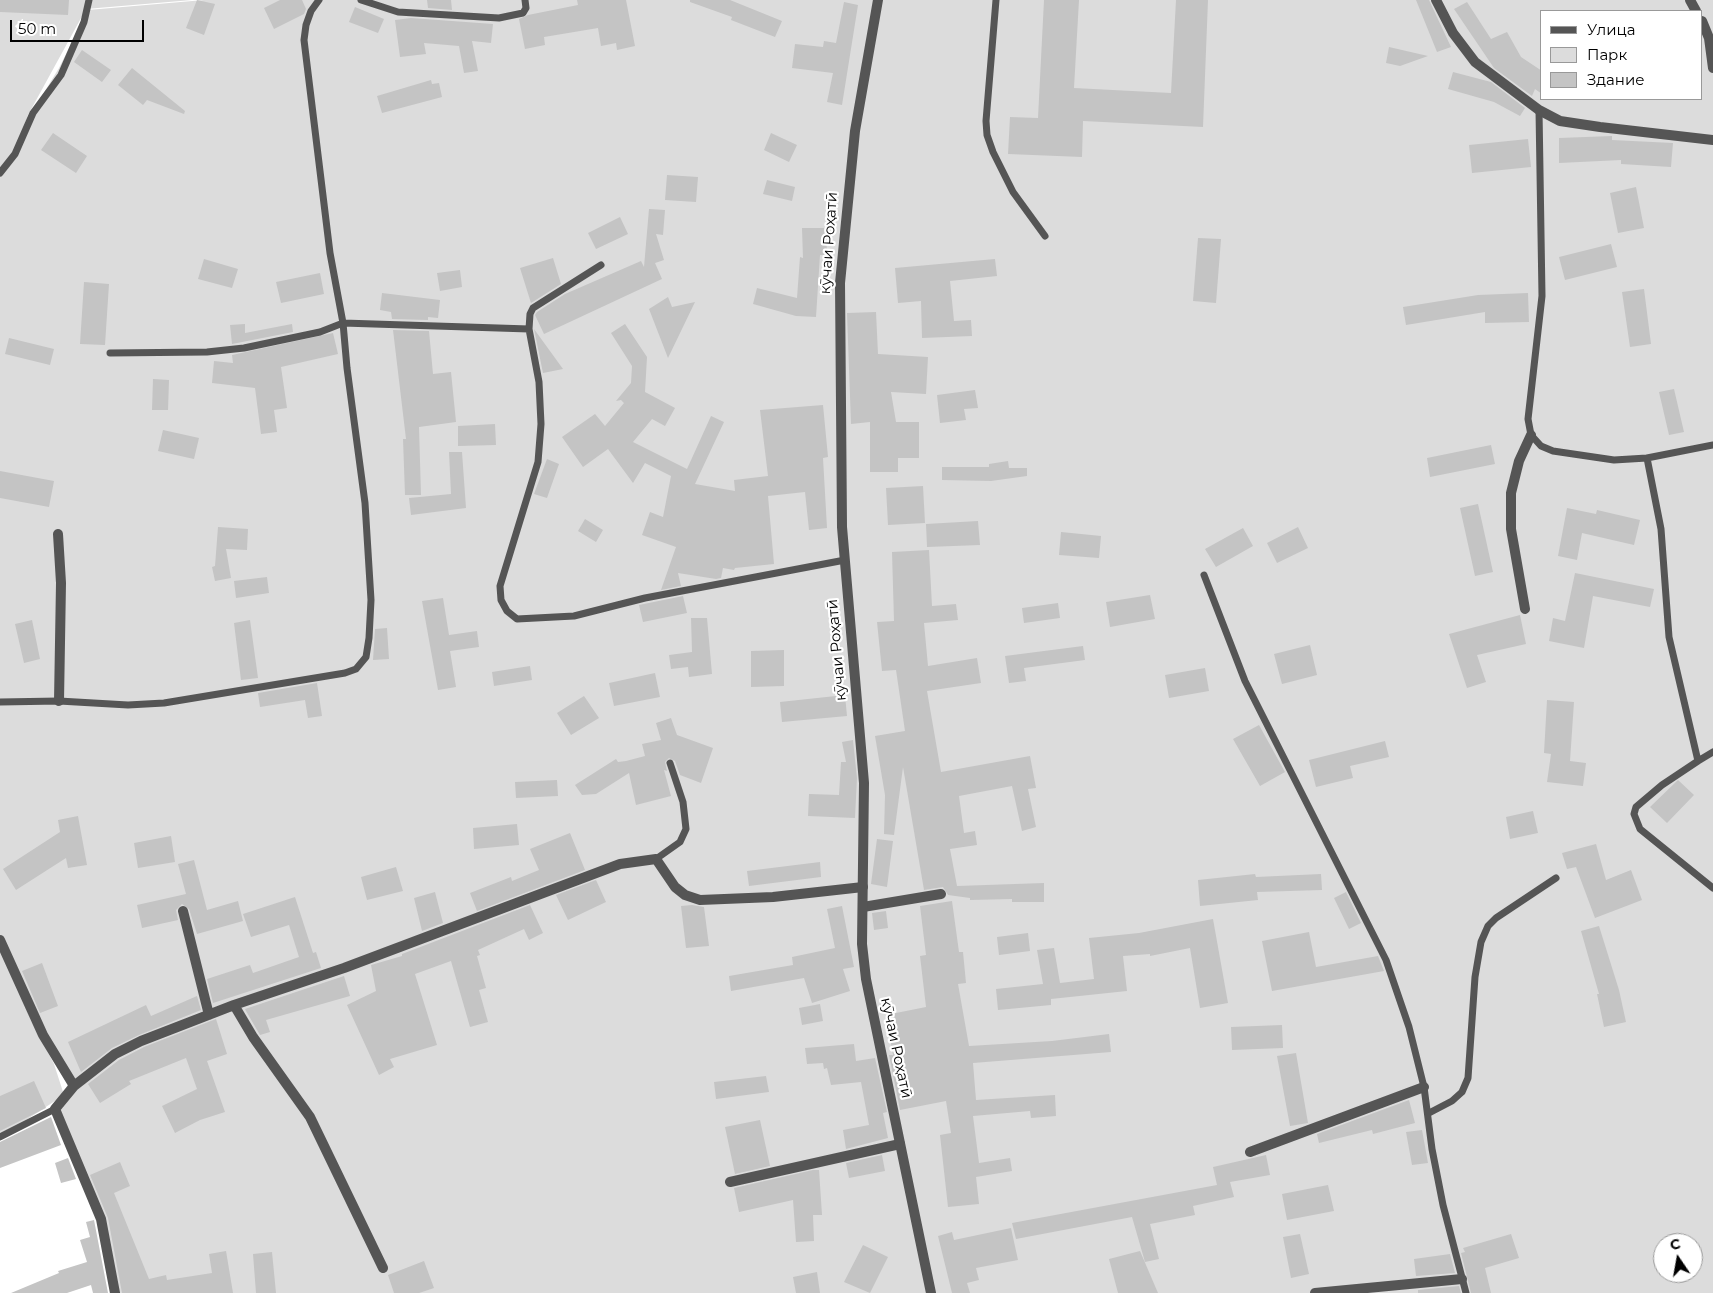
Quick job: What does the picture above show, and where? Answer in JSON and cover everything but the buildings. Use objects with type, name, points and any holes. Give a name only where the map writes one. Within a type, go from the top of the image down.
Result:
[{"type":"street","name":"кӯчаи Роҳатӣ","points":[[878,0],[854,131],[840,283],[842,527],[864,783],[862,944],[866,979],[931,1293]]},
{"type":"street","points":[[1436,0],[1453,33],[1475,62],[1539,110],[1560,120],[1600,127],[1713,140]]},
{"type":"street","points":[[1703,23],[1709,38],[1713,68]]},
{"type":"street","points":[[1525,609],[1512,536],[1511,493],[1519,461],[1531,435]]},
{"type":"street","points":[[58,534],[61,583],[59,701]]},
{"type":"street","points":[[115,1293],[99,1211],[55,1109],[74,1086],[115,1054],[141,1041],[234,1005],[344,968],[620,864],[656,859],[675,887],[685,895],[700,900],[773,897],[863,887]]},
{"type":"street","points":[[863,907],[941,894]]},
{"type":"street","points":[[183,911],[209,1015]]},
{"type":"street","points":[[0,940],[43,1035],[74,1086]]},
{"type":"street","points":[[234,1005],[253,1037],[310,1117],[383,1268]]},
{"type":"street","points":[[1250,1152],[1424,1087]]},
{"type":"street","points":[[730,1182],[900,1144]]},
{"type":"street","points":[[1315,1293],[1462,1279]]},
{"type":"lane","points":[[0,173],[13,157],[33,113],[61,75],[84,22],[89,0]]},
{"type":"lane","points":[[0,702],[59,701],[128,705],[164,703],[345,673],[362,665],[369,638],[372,600],[366,503],[347,368],[343,323],[330,253],[304,40],[306,25],[319,0]]},
{"type":"lane","points":[[361,0],[398,12],[473,18],[499,18],[520,14],[525,10],[525,0]]},
{"type":"lane","points":[[996,0],[986,121],[987,135],[992,152],[1013,192],[1045,236]]},
{"type":"lane","points":[[1539,110],[1542,296],[1528,420],[1531,435],[1541,446],[1553,451],[1614,460],[1647,458],[1713,445]]},
{"type":"lane","points":[[601,265],[533,308],[530,314],[529,329],[539,382],[541,424],[538,462],[500,586],[501,600],[507,611],[517,619],[574,616],[644,598],[845,560]]},
{"type":"lane","points":[[110,353],[207,352],[244,348],[320,332],[343,323],[529,329]]},
{"type":"lane","points":[[1647,458],[1662,529],[1669,636],[1698,762]]},
{"type":"lane","points":[[1204,575],[1245,681],[1386,960],[1409,1027],[1424,1087],[1429,1113],[1432,1149],[1466,1293]]},
{"type":"lane","points":[[1713,752],[1662,785],[1636,807],[1634,814],[1640,829],[1713,888]]},
{"type":"lane","points":[[656,859],[680,842],[686,829],[682,802],[670,763]]},
{"type":"lane","points":[[1429,1113],[1452,1101],[1462,1092],[1468,1078],[1475,976],[1481,942],[1488,926],[1496,918],[1556,878]]},
{"type":"lane","points":[[0,1137],[55,1109]]},
{"type":"green space","points":[[0,0],[192,0],[86,9],[28,115],[12,159],[0,171]]},
{"type":"green space","points":[[204,0],[1713,0],[1713,1293],[117,1293],[112,1261],[55,1104],[71,1080],[0,944],[0,173],[13,160],[29,117],[59,68],[88,10]]},
{"type":"green space","points":[[0,948],[31,1020],[54,1064],[64,1095],[20,1124],[0,1133]]}]
